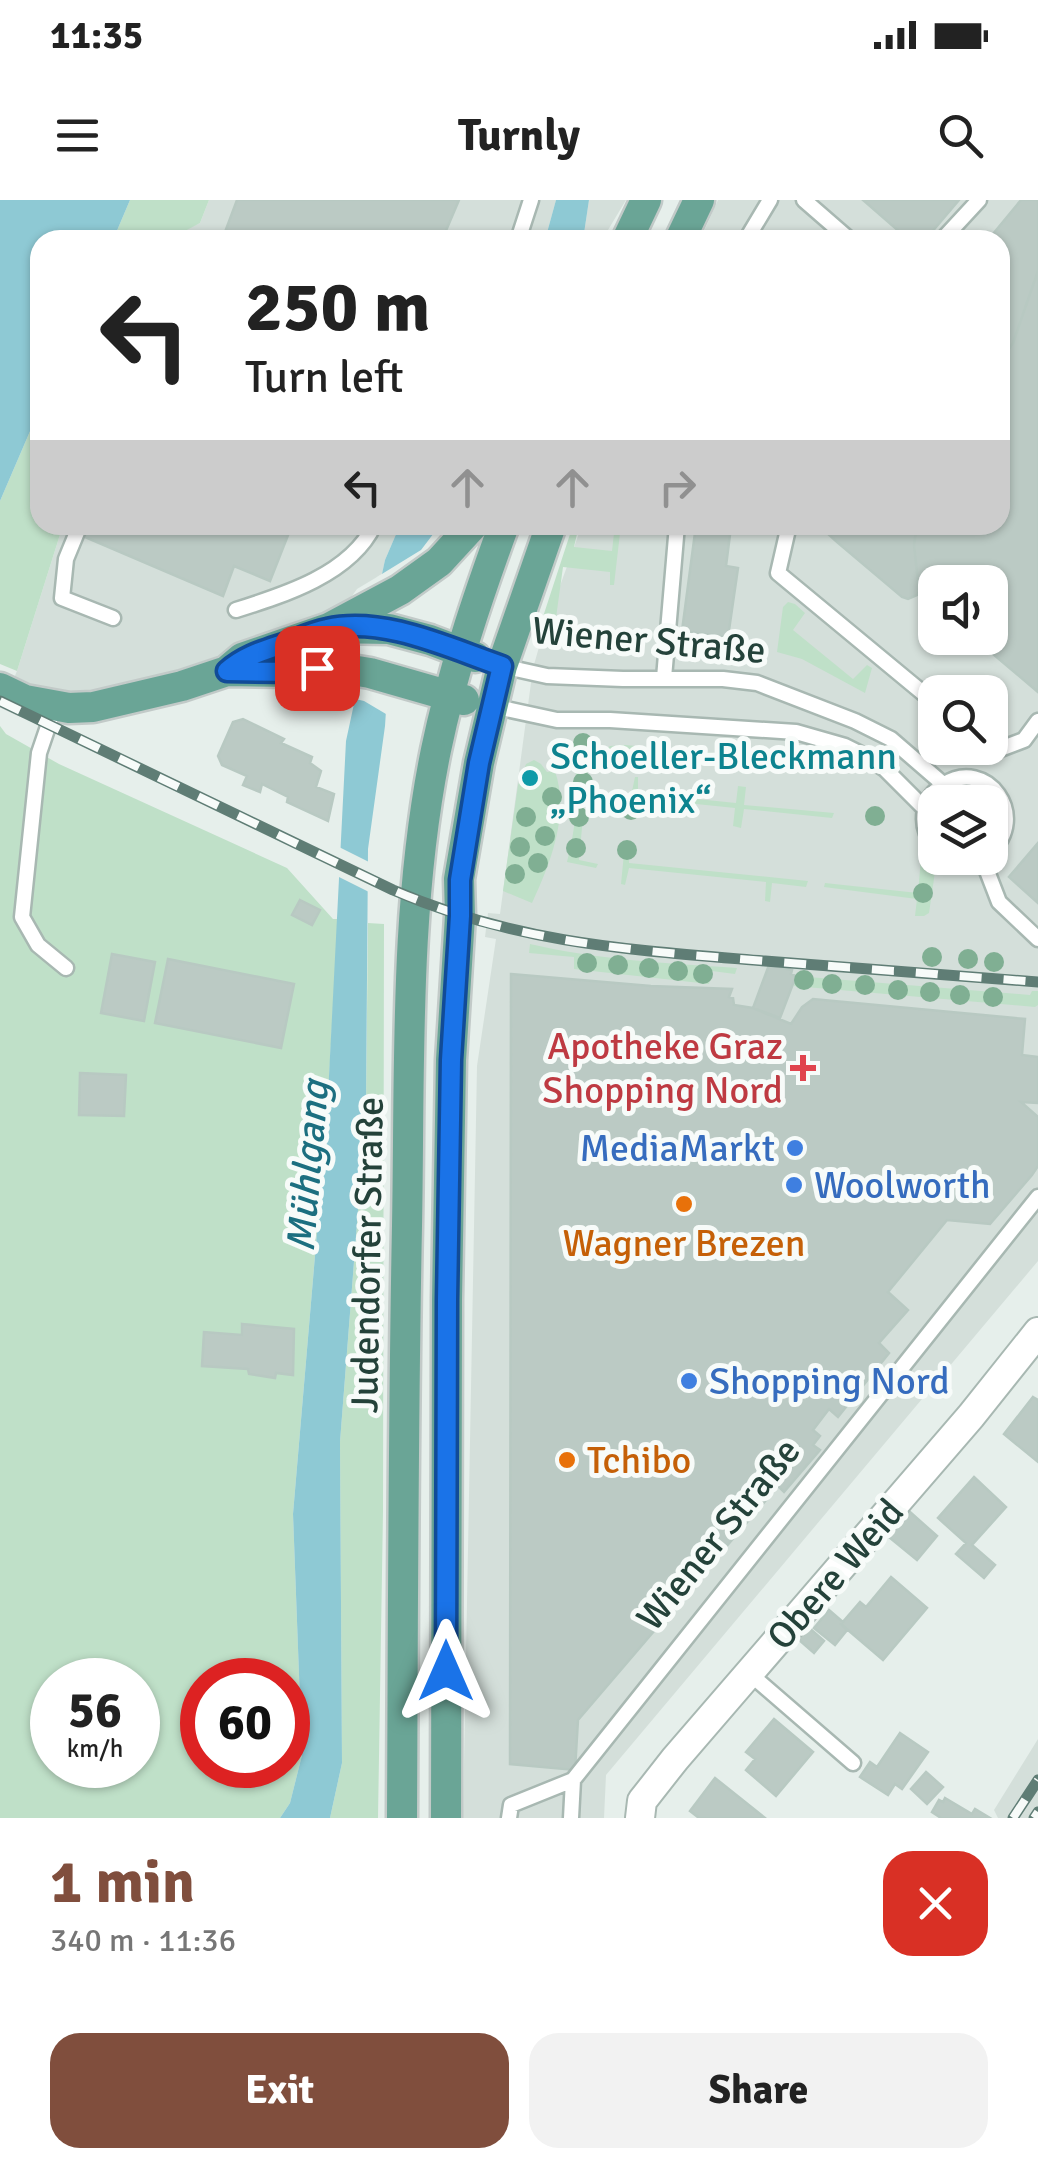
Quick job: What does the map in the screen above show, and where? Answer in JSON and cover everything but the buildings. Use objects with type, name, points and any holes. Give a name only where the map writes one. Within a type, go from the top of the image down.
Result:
[{"type":"main road","points":[[632,230],[646,200]]},
{"type":"main road","points":[[685,230],[699,200]]},
{"type":"main road","points":[[227,671],[242,658],[345,623],[400,590],[464,535]]},
{"type":"main road","points":[[434,692],[460,652],[501,535]]},
{"type":"main road","name":"Wiener Straße","points":[[492,706],[547,535]]},
{"type":"main road","points":[[345,623],[390,629],[502,666]]},
{"type":"main road","points":[[4,690],[25,700],[70,708],[98,707],[227,671],[339,668],[492,706],[460,880],[451,1060],[446,1818]]},
{"type":"main road","name":"Judendorfer Straße","points":[[402,1818],[412,1002],[416,900],[436,754],[434,692]]},
{"type":"street","name":"Obere Weid","points":[[640,1818],[642,1801],[972,1416],[1038,1332]]},
{"type":"lane","points":[[521,230],[531,200]]},
{"type":"lane","points":[[752,230],[770,200]]},
{"type":"lane","points":[[804,200],[838,230]]},
{"type":"lane","points":[[951,230],[978,200]]},
{"type":"lane","points":[[76,535],[66,559],[62,598],[112,618]]},
{"type":"lane","points":[[236,610],[284,595],[329,573],[369,535]]},
{"type":"lane","points":[[664,678],[676,535]]},
{"type":"lane","name":"Wiener Straße","points":[[787,535],[778,573],[918,688]]},
{"type":"lane","name":"Wiener Straße","points":[[502,666],[547,676],[758,683],[891,739],[943,784]]},
{"type":"lane","points":[[55,705],[39,753],[22,917],[38,945],[66,968]]},
{"type":"lane","points":[[492,706],[557,720],[796,732],[865,756],[885,769],[918,802]]},
{"type":"lane","points":[[1008,745],[1024,740],[1038,722]]},
{"type":"lane","points":[[943,784],[962,778],[976,778],[988,784],[989,765]]},
{"type":"lane","points":[[988,875],[999,902],[1038,940]]},
{"type":"lane","name":"Wiener Straße","points":[[508,1818],[511,1806],[574,1780],[1038,1196]]},
{"type":"lane","points":[[749,1673],[853,1763]]},
{"type":"lane","points":[[570,1818],[574,1780]]},
{"type":"shaded area","points":[[209,200],[556,200],[548,230],[184,230],[200,223]]},
{"type":"shaded area","points":[[589,200],[626,200],[608,230],[584,230]]},
{"type":"shaded area","name":"Shopping Nord","points":[[718,200],[1038,200],[1038,1261],[606,1775],[604,1818],[463,1818],[477,1066],[496,939],[485,937],[488,913],[500,914],[533,668],[578,535],[1010,535],[1010,230],[704,230]]},
{"type":"shaded area","points":[[60,535],[396,535],[382,574],[357,589],[329,628],[98,707],[8,692]]},
{"type":"shaded area","points":[[1038,1739],[1038,1818],[998,1818],[994,1810]]},
{"type":"green space","points":[[130,200],[209,200],[200,223],[187,230],[117,230]]},
{"type":"green space","points":[[30,431],[30,535],[60,535],[17,671],[0,664],[0,501]]},
{"type":"green space","points":[[570,535],[577,535],[574,547],[612,551],[614,535],[620,535],[614,585],[610,585],[610,572],[563,567],[555,625],[558,633],[568,637],[578,633],[589,638],[608,635],[606,642],[561,646],[538,632]]},
{"type":"green space","points":[[788,602],[805,613],[793,630],[853,679],[867,665],[872,668],[865,693],[802,659],[777,652],[783,607]]},
{"type":"green space","points":[[0,726],[6,734],[59,764],[287,868],[333,919],[338,919],[327,1115],[293,1514],[298,1658],[180,1658],[180,1788],[294,1788],[280,1818],[0,1818]]},
{"type":"green space","points":[[610,746],[850,768],[849,772],[636,750],[611,761],[592,763],[587,774],[579,860],[598,864],[596,868],[567,862],[576,815],[575,768]]},
{"type":"green space","points":[[534,760],[547,772],[555,771],[560,805],[556,839],[532,903],[503,891],[518,785],[526,764]]},
{"type":"green space","points":[[635,777],[638,793],[736,803],[738,786],[746,787],[744,805],[834,813],[832,818],[744,809],[741,828],[733,826],[735,808],[638,798],[634,816],[627,815]]},
{"type":"green space","points":[[625,843],[630,843],[629,863],[808,881],[806,887],[772,883],[770,902],[765,901],[766,882],[629,868],[625,885],[621,884]]},
{"type":"green space","points":[[920,875],[935,875],[929,913],[924,916],[915,916],[917,899],[824,887],[825,883],[918,893]]},
{"type":"green space","points":[[368,923],[384,924],[378,1818],[330,1818],[342,1763],[340,1442],[366,1107]]},
{"type":"green space","points":[[530,944],[607,957],[737,968],[735,974],[712,971],[709,984],[574,969],[574,957],[529,953]]},
{"type":"green space","points":[[796,976],[1030,995],[1038,991],[1038,1005],[794,986]]},
{"type":"water","points":[[0,200],[130,200],[117,230],[30,230],[30,431],[0,501]]},
{"type":"water","points":[[556,200],[589,200],[584,230],[548,230]]},
{"type":"water","name":"Mühlgang","points":[[396,535],[437,535],[389,664],[385,726],[368,849],[366,1107],[340,1442],[342,1763],[330,1818],[280,1818],[294,1788],[310,1788],[310,1658],[298,1658],[293,1514],[327,1115],[346,741],[385,560]]},
{"type":"pier","points":[[432,535],[442,535],[394,665],[391,720],[364,701],[351,698],[377,577],[421,550]]},
{"type":"pier","points":[[337,846],[373,864],[373,894],[335,875]]},
{"type":"railway","points":[[0,701],[393,890],[485,922],[621,948],[1038,982]]},
{"type":"railway","points":[[1013,1818],[1038,1780]]},
{"type":"railway","points":[[1034,1818],[1038,1812]]},
{"type":"place","name":"Schoeller-Bleckmann „Phoenix“","points":[[530,778]]},
{"type":"place","name":"Apotheke Graz Shopping Nord","points":[[803,1068]]},
{"type":"place","name":"MediaMarkt","points":[[795,1148]]},
{"type":"place","name":"Woolworth","points":[[794,1185]]},
{"type":"place","name":"Wagner Brezen","points":[[684,1204]]},
{"type":"place","name":"Shopping Nord","points":[[689,1381]]},
{"type":"place","name":"Tchibo","points":[[567,1460]]},
{"type":"route","points":[[317,668],[295,672],[227,671],[242,658],[329,628],[352,627],[390,629],[502,666],[479,763],[460,880],[451,1060],[446,1671]]}]
